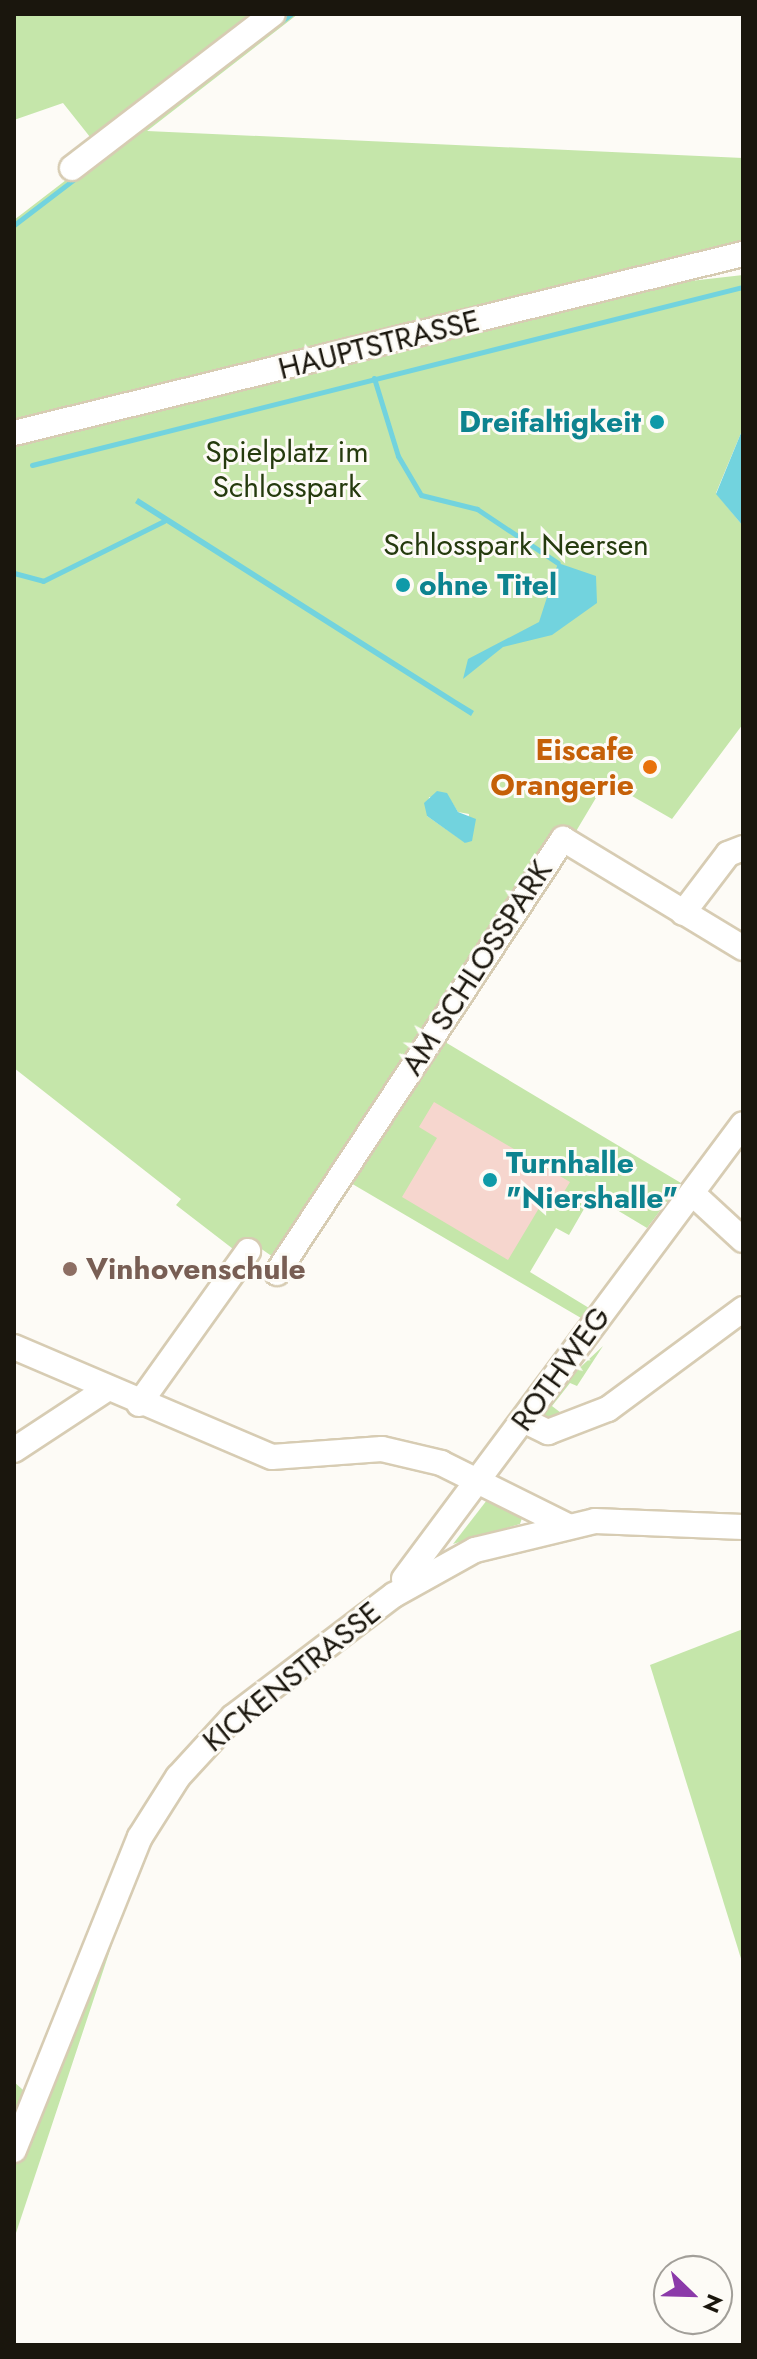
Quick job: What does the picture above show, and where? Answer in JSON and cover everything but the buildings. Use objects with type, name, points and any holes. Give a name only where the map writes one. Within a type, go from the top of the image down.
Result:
[{"type":"street","points":[[72,168],[273,14]]},
{"type":"street","name":"HAUPTSTRASSE","points":[[14,433],[743,254]]},
{"type":"street","name":"AM SCHLOSSPARK","points":[[277,1273],[563,839],[743,948]]},
{"type":"street","points":[[683,913],[728,854],[743,848]]},
{"type":"street","name":"ROTHWEG","points":[[374,1609],[419,1563],[743,1124]]},
{"type":"street","points":[[692,1193],[743,1240]]},
{"type":"street","points":[[139,1404],[248,1251]]},
{"type":"street","points":[[523,1420],[548,1432],[608,1409],[743,1309]]},
{"type":"street","points":[[14,1347],[139,1404],[272,1457],[382,1449],[441,1463],[568,1526]]},
{"type":"street","points":[[14,1450],[107,1389]]},
{"type":"street","name":"KICKENSTRASSE","points":[[14,2150],[118,1884],[164,1797],[233,1717],[374,1609],[456,1558],[568,1526],[639,1519],[743,1527]]},
{"type":"green space","points":[[14,14],[262,14],[94,142],[63,103],[14,120]]},
{"type":"green space","points":[[282,14],[298,14],[147,131],[743,158],[743,241],[14,422],[14,220]]},
{"type":"green space","name":"Schlosspark Neersen","points":[[743,275],[741,433],[716,493],[743,526],[743,724],[672,819],[606,781],[575,833],[565,827],[273,1257],[247,1239],[237,1252],[176,1205],[181,1199],[14,1068],[14,445],[673,283]],"holes":[[[429,797],[451,801],[458,812],[469,814],[466,843],[427,816]]]},
{"type":"green space","points":[[440,1039],[681,1183],[647,1228],[592,1195],[569,1235],[556,1228],[530,1272],[589,1308],[581,1318],[349,1182]]},
{"type":"green space","points":[[603,1346],[577,1386],[570,1383],[552,1406],[565,1416],[552,1422],[543,1415],[570,1377]]},
{"type":"green space","points":[[487,1500],[522,1518],[520,1524],[453,1544]]},
{"type":"green space","points":[[743,1629],[743,1965],[650,1665]]},
{"type":"green space","points":[[125,1905],[14,2239],[14,2082],[38,2103]]},
{"type":"water","points":[[743,372],[743,526],[716,494],[741,433]]},
{"type":"water","points":[[138,498],[474,711],[471,716],[135,503]]},
{"type":"water","points":[[558,563],[596,576],[597,603],[552,635],[503,647],[463,679],[468,659],[539,622]]},
{"type":"water","points":[[437,791],[447,793],[458,812],[476,819],[472,841],[465,843],[427,816],[424,803]]},
{"type":"waterway","points":[[279,23],[291,14]]},
{"type":"waterway","points":[[14,225],[77,177]]},
{"type":"waterway","points":[[32,465],[743,287]]},
{"type":"waterway","points":[[374,378],[398,456],[421,495],[477,509],[558,563]]},
{"type":"waterway","points":[[14,573],[43,581],[164,521]]},
{"type":"place","name":"Dreifaltigkeit","points":[[657,422]]},
{"type":"place","name":"ohne Titel","points":[[403,585]]},
{"type":"place","name":"Eiscafe Orangerie","points":[[650,767]]},
{"type":"place","name":"Turnhalle \"Niershalle\"","points":[[490,1180]]},
{"type":"place","name":"Vinhovenschule","points":[[70,1269]]},
{"type":"park label","name":"Spielplatz im Schlosspark","points":[[287,469]]}]
